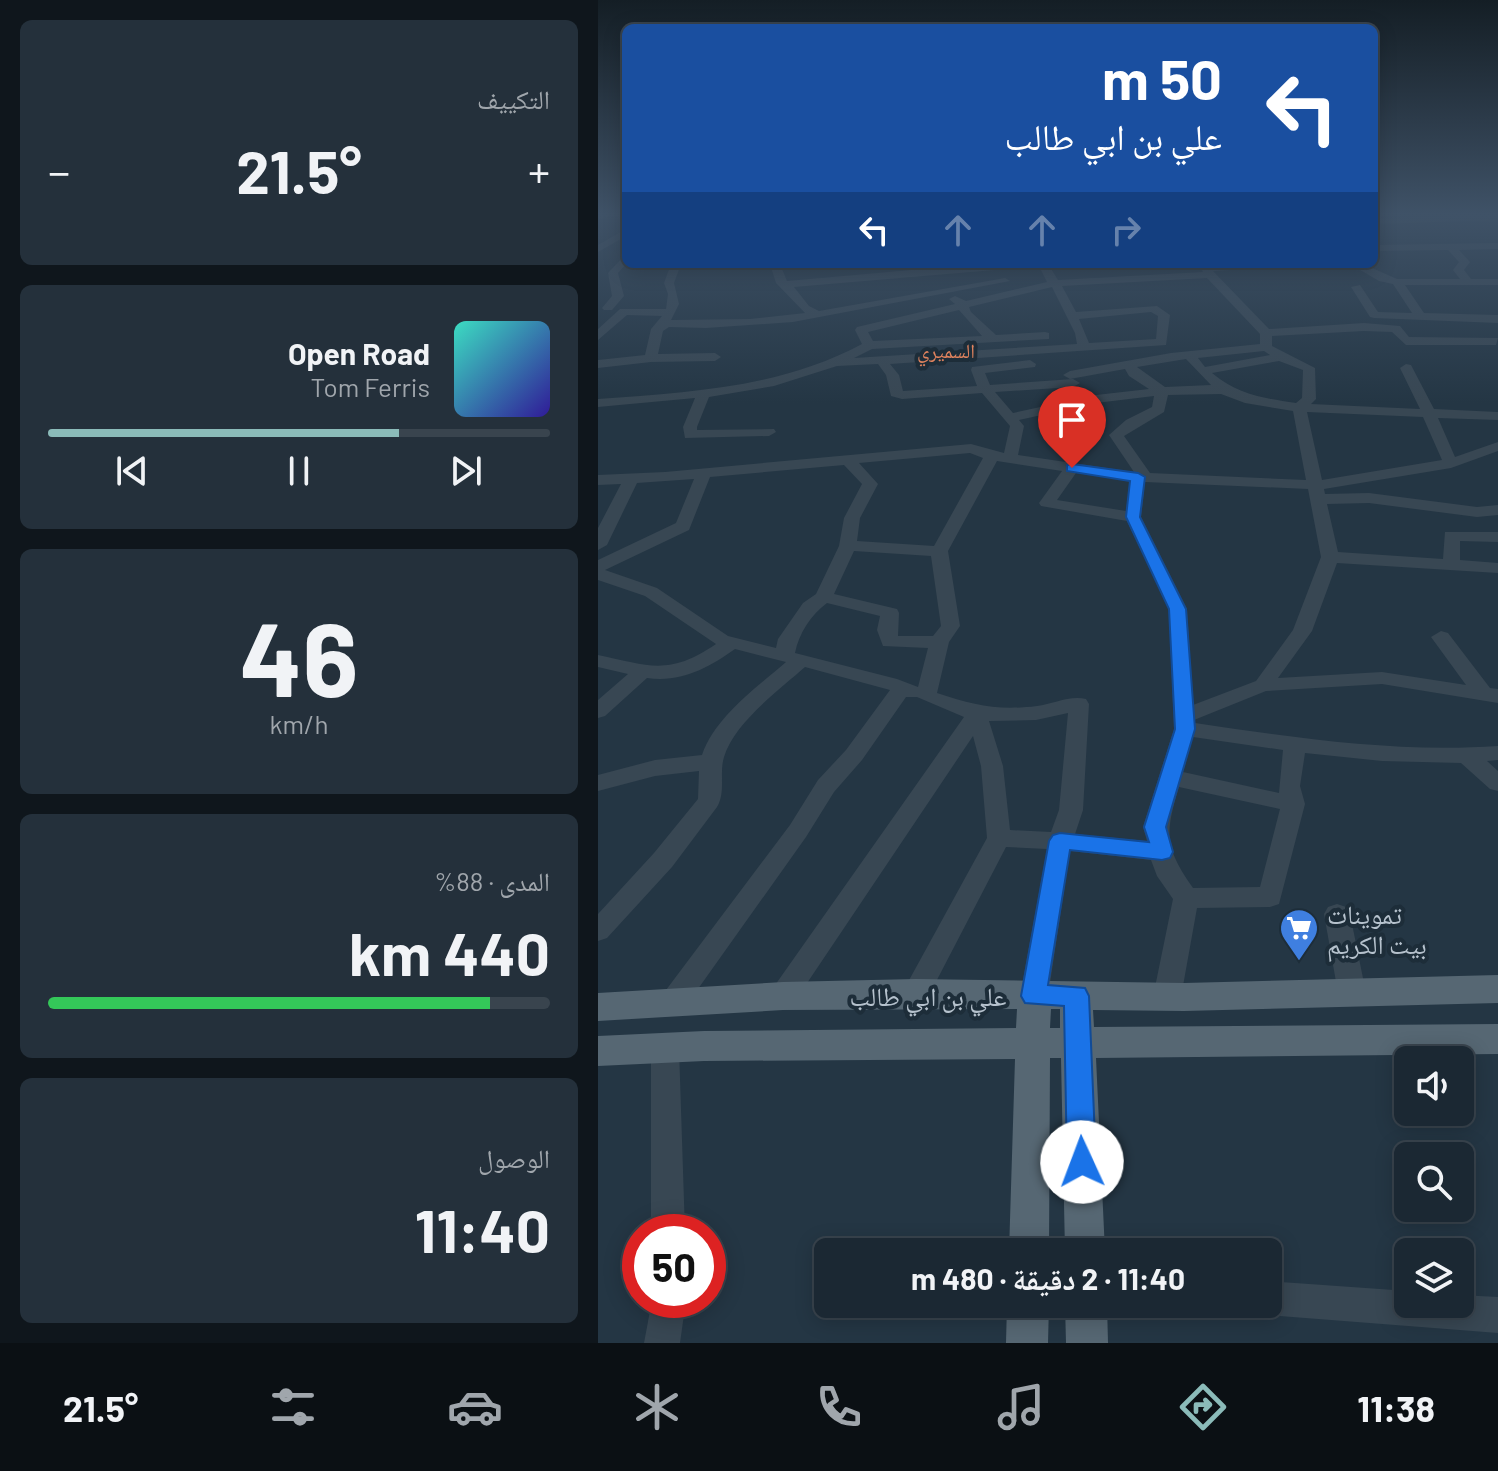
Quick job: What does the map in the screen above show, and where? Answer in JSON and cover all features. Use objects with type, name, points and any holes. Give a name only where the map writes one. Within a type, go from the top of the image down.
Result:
[{"type":"main road","name":"علي بن ابي طالب","points":[[598,1007],[783,996],[916,993],[1167,997],[1498,989]]},
{"type":"main road","points":[[1029,1238],[1034,996]]},
{"type":"main road","points":[[1076,996],[1085,1238]]},
{"type":"main road","name":"علي بن ابي طالب","points":[[598,1051],[1498,1039]]},
{"type":"main road","points":[[1027,1343],[1028,1318]]},
{"type":"main road","points":[[1086,1318],[1087,1343]]},
{"type":"street","points":[[603,308],[618,296],[614,278]]},
{"type":"street","points":[[651,358],[657,329],[668,318],[676,300],[669,283],[671,278]]},
{"type":"street","points":[[779,278],[786,284],[888,278]]},
{"type":"street","points":[[603,308],[731,324],[817,315],[1027,278]]},
{"type":"street","points":[[836,312],[845,330],[861,330],[963,304],[1038,278]]},
{"type":"street","points":[[1050,278],[1073,316],[1082,340]]},
{"type":"street","points":[[1214,278],[1271,346],[1309,368],[1309,399],[1299,408]]},
{"type":"street","points":[[1381,278],[1397,282],[1498,282]]},
{"type":"street","points":[[1464,278],[1468,282]]},
{"type":"street","points":[[1397,282],[1421,317]]},
{"type":"street","points":[[786,284],[800,304],[817,315]]},
{"type":"street","points":[[1356,287],[1374,315]]},
{"type":"street","points":[[943,292],[963,304],[965,313],[992,338]]},
{"type":"street","points":[[908,300],[927,313]]},
{"type":"street","points":[[598,403],[704,392],[798,376],[837,363],[869,345],[992,338],[1162,342],[1164,315],[1153,308],[1073,316]]},
{"type":"street","points":[[598,336],[624,311]]},
{"type":"street","points":[[1364,327],[1374,315]]},
{"type":"street","points":[[1374,315],[1498,319]]},
{"type":"street","points":[[883,363],[892,375],[896,393],[902,395],[986,390],[1189,355],[1271,346],[1364,327],[1396,329],[1406,341],[1496,341]]},
{"type":"street","points":[[861,330],[869,345]]},
{"type":"street","points":[[837,363],[883,363],[915,358],[1040,351],[1082,340]]},
{"type":"street","points":[[911,343],[915,358]]},
{"type":"street","points":[[1202,371],[1271,346]]},
{"type":"street","points":[[926,696],[939,642],[951,626],[939,551],[1000,457],[1012,453],[1017,426],[986,390],[977,370],[1050,363],[1040,351]]},
{"type":"street","points":[[1189,355],[1202,371],[1224,389],[1245,399],[1299,408],[1498,416]]},
{"type":"street","points":[[598,364],[651,358],[715,357]]},
{"type":"street","points":[[1129,365],[1134,373],[1162,391]]},
{"type":"street","points":[[1406,368],[1420,385],[1438,443],[1451,463]]},
{"type":"street","points":[[1068,376],[1096,399]]},
{"type":"street","points":[[1008,418],[1096,399],[1162,391],[1224,389]]},
{"type":"street","points":[[1162,391],[1159,409],[1131,423],[1116,435],[1141,477],[1133,517],[1178,609],[1184,723],[1155,827],[1166,869],[1186,898],[1167,997]]},
{"type":"street","points":[[704,392],[690,427],[690,435],[769,432]]},
{"type":"street","points":[[1263,685],[1302,631],[1330,557],[1319,492],[1299,408]]},
{"type":"street","points":[[598,480],[704,474],[971,448],[1000,457],[1141,477],[1319,492],[1477,512],[1498,510]]},
{"type":"street","points":[[1319,492],[1496,450]]},
{"type":"street","points":[[792,659],[788,639],[810,607],[824,597],[848,546],[852,518],[870,484],[848,460]]},
{"type":"street","points":[[1072,468],[1047,503],[1133,517]]},
{"type":"street","points":[[598,567],[683,526],[704,474]]},
{"type":"street","points":[[598,545],[631,479]]},
{"type":"street","points":[[1452,567],[1451,536],[1498,537]]},
{"type":"street","points":[[848,546],[939,551]]},
{"type":"street","points":[[1330,557],[1498,568]]},
{"type":"street","points":[[598,574],[651,592],[721,640],[867,680],[890,683],[977,714],[1036,713],[1079,704],[1071,810],[1060,841],[1034,996]]},
{"type":"street","points":[[824,597],[890,613],[887,630],[890,642],[939,642]]},
{"type":"street","points":[[1441,637],[1491,695]]},
{"type":"street","points":[[598,661],[660,674],[682,673],[700,666],[731,643]]},
{"type":"street","points":[[599,928],[663,860],[709,801],[711,762],[718,741],[792,659]]},
{"type":"street","points":[[598,711],[644,670]]},
{"type":"street","points":[[1184,723],[1263,685],[1382,678],[1491,695]]},
{"type":"street","points":[[673,1002],[798,831],[826,786],[854,755],[901,689]]},
{"type":"street","points":[[916,993],[999,838],[992,766],[977,714]]},
{"type":"street","points":[[783,996],[977,714]]},
{"type":"street","points":[[1184,723],[1295,745],[1468,757],[1498,753]]},
{"type":"street","points":[[1186,898],[1270,897],[1293,804],[1289,786],[1295,745]]},
{"type":"street","points":[[1468,757],[1498,783]]},
{"type":"street","points":[[598,783],[655,768],[711,762]]},
{"type":"street","points":[[1171,777],[1293,804]]},
{"type":"street","points":[[999,838],[1162,852]]},
{"type":"street","points":[[1337,914],[1352,993]]},
{"type":"street","points":[[665,1048],[668,1214]]},
{"type":"street","points":[[1282,1299],[1498,1315]]},
{"type":"street","points":[[662,1343],[666,1318]]},
{"type":"place","name":"تموينات بيت الكريم","points":[[1299,962]]},
{"type":"district","name":"السميري","points":[[946,350]]},
{"type":"route","points":[[1072,468],[1138,477],[1133,517],[1178,609],[1185,729],[1155,827],[1162,852],[1060,841],[1034,996],[1076,996],[1082,1162]]}]
